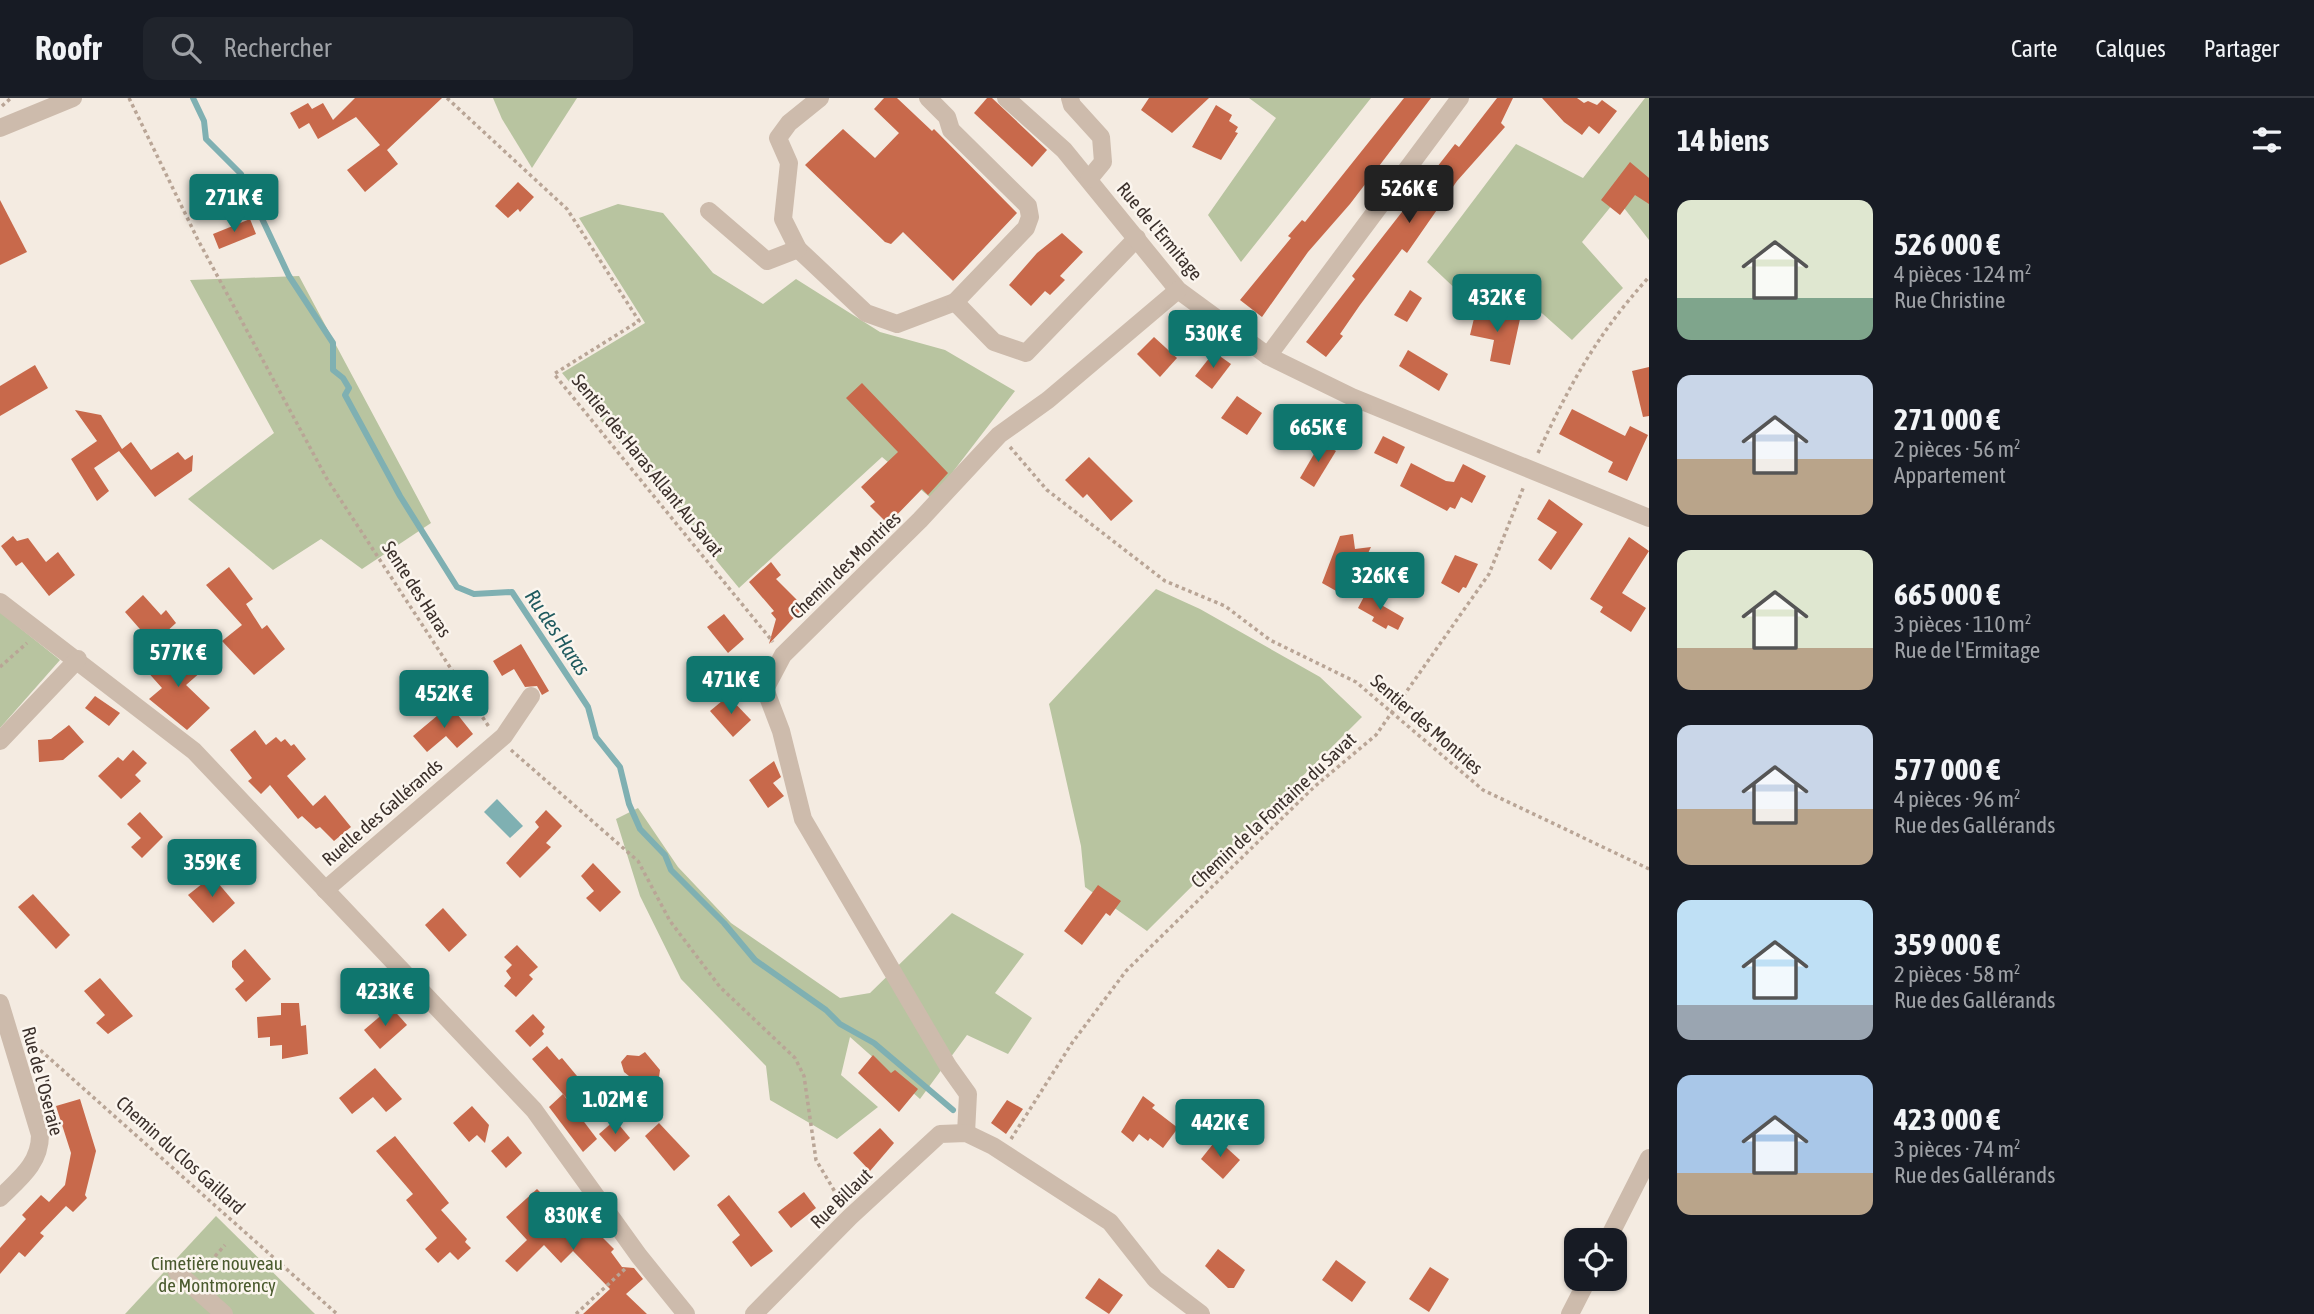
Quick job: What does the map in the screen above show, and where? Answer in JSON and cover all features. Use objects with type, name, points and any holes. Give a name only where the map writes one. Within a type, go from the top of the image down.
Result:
[{"type":"street","points":[[0,128],[46,102],[73,98]]},
{"type":"street","points":[[820,98],[789,123],[778,138],[789,163],[783,219],[798,249],[866,313],[897,324],[955,302],[1026,228],[1030,212],[1028,206],[951,130],[947,117],[928,98]]},
{"type":"street","name":"Rue de l'Ermitage","points":[[1006,98],[1064,150],[1178,290],[1268,356],[1352,397],[1649,517]]},
{"type":"street","points":[[1070,98],[1072,105],[1101,138],[1102,162],[1089,178]]},
{"type":"street","points":[[1268,356],[1460,98]]},
{"type":"street","points":[[709,211],[767,261],[798,249]]},
{"type":"street","points":[[955,302],[994,342],[1026,353],[1137,238]]},
{"type":"street","name":"Chemin des Montries","points":[[966,1133],[968,1094],[948,1066],[803,819],[782,731],[765,689],[783,655],[920,520],[999,435],[1048,400],[1178,290]]},
{"type":"street","points":[[0,602],[78,659],[194,751],[534,1110],[639,1256],[686,1314]]},
{"type":"street","points":[[0,741],[78,659]]},
{"type":"street","name":"Ruelle des Gallérands","points":[[325,890],[499,740],[531,696]]},
{"type":"street","name":"Rue de l'Oseraie","points":[[0,1198],[35,1161],[40,1150],[40,1135],[2,1011]]},
{"type":"street","points":[[966,1133],[1002,1153],[1110,1223],[1155,1279],[1200,1314]]},
{"type":"street","name":"Rue Billaut","points":[[754,1314],[850,1217],[940,1134],[966,1133]]},
{"type":"street","points":[[1614,1228],[1649,1158]]},
{"type":"street","points":[[184,1278],[224,1314]]},
{"type":"street","points":[[1570,1314],[1582,1291]]},
{"type":"path","points":[[0,107],[11,98]]},
{"type":"path","name":"Sente des Haras","points":[[129,98],[198,240],[327,479],[453,670],[480,717],[499,740],[638,861],[670,921],[720,987],[795,1058],[804,1076],[816,1160],[850,1217]]},
{"type":"path","name":"Sentier des Haras Allant Au Savat","points":[[447,98],[567,209],[639,321],[554,374],[783,655]]},
{"type":"path","name":"Chemin de la Fontaine du Savat","points":[[1002,1153],[1072,1042],[1126,971],[1314,787],[1376,735],[1393,713],[1489,574],[1531,468],[1571,380],[1619,310],[1649,277]]},
{"type":"path","name":"Sentier des Montries","points":[[999,435],[1047,490],[1165,581],[1225,606],[1270,640],[1356,682],[1483,790],[1649,869]]},
{"type":"path","points":[[0,667],[39,632]]},
{"type":"path","name":"Chemin du Clos Gaillard","points":[[2,1011],[337,1314]]},
{"type":"path","points":[[184,1278],[225,1245]]},
{"type":"path","points":[[576,1314],[639,1256]]},
{"type":"green space","points":[[493,98],[577,98],[532,168],[502,119]]},
{"type":"green space","points":[[1249,98],[1371,98],[1241,262],[1208,215],[1276,118]]},
{"type":"green space","points":[[1645,98],[1649,98],[1649,240],[1617,199],[1582,242],[1623,288],[1572,340],[1525,298],[1476,287],[1462,295],[1427,262],[1516,144],[1583,178]]},
{"type":"green space","points":[[618,204],[663,213],[713,273],[763,304],[796,279],[880,332],[945,350],[1015,391],[932,499],[882,457],[739,588],[562,373],[645,323],[579,218]]},
{"type":"green space","points":[[299,276],[431,523],[362,569],[321,539],[273,570],[188,499],[274,433],[190,280]]},
{"type":"green space","points":[[1156,589],[1200,609],[1320,677],[1362,717],[1147,931],[1085,887],[1081,846],[1049,704]]},
{"type":"green space","points":[[0,612],[60,660],[0,728]]},
{"type":"green space","points":[[638,808],[678,867],[731,923],[840,998],[870,993],[952,913],[1024,954],[995,993],[1032,1018],[1008,1054],[967,1035],[920,1099],[850,1037],[841,1075],[878,1107],[837,1139],[770,1100],[766,1066],[681,979],[640,896],[616,819]]},
{"type":"green space","name":"Cimetière nouveau de Montmorency","points":[[216,1216],[315,1314],[125,1314]]},
{"type":"water","points":[[497,799],[523,826],[510,838],[484,812]]},
{"type":"building","points":[[355,98],[442,98],[387,150],[398,164],[365,192],[347,170],[380,145],[356,117],[318,139],[309,123],[299,129],[290,113],[308,103],[312,109],[323,103],[333,120]]},
{"type":"building","points":[[884,98],[897,98],[932,131],[934,129],[1017,213],[953,281],[903,232],[891,244],[885,242],[805,165],[843,129],[875,158],[899,133],[874,109]]},
{"type":"building","points":[[987,98],[992,98],[1047,150],[1032,167],[974,113]]},
{"type":"building","points":[[1149,98],[1209,98],[1172,133],[1141,110]]},
{"type":"building","points":[[1404,98],[1431,98],[1350,204],[1308,252],[1262,317],[1240,300],[1291,238],[1288,236],[1302,220],[1305,222]]},
{"type":"building","points":[[1497,98],[1513,98],[1501,123],[1505,127],[1457,181],[1407,253],[1402,249],[1360,305],[1340,334],[1343,336],[1326,357],[1306,342],[1355,279],[1352,276],[1455,144],[1459,147]]},
{"type":"building","points":[[1542,98],[1577,98],[1584,103],[1588,101],[1597,105],[1602,100],[1617,111],[1599,134],[1589,126],[1582,135],[1564,122]]},
{"type":"building","points":[[1216,105],[1232,115],[1229,121],[1238,127],[1235,132],[1238,133],[1221,160],[1192,147]]},
{"type":"building","points":[[1630,162],[1649,178],[1649,204],[1635,195],[1620,215],[1601,200]]},
{"type":"building","points":[[518,182],[534,197],[520,212],[518,209],[508,218],[495,206]]},
{"type":"building","points":[[0,200],[27,252],[0,265]]},
{"type":"building","points":[[250,219],[256,234],[219,249],[213,234]]},
{"type":"building","points":[[1062,233],[1083,252],[1060,276],[1065,280],[1050,295],[1045,291],[1031,306],[1009,285],[1037,253]]},
{"type":"building","points":[[1410,290],[1422,298],[1407,322],[1394,315]]},
{"type":"building","points":[[1476,310],[1520,319],[1510,365],[1490,361],[1494,340],[1470,335]]},
{"type":"building","points":[[1154,337],[1177,358],[1160,377],[1137,354]]},
{"type":"building","points":[[1408,350],[1448,374],[1439,391],[1399,366]]},
{"type":"building","points":[[1214,352],[1231,364],[1212,389],[1195,376]]},
{"type":"building","points":[[35,365],[48,388],[0,416],[0,386]]},
{"type":"building","points":[[1649,367],[1649,416],[1643,417],[1632,371]]},
{"type":"building","points":[[862,383],[948,473],[928,495],[922,489],[888,524],[870,506],[875,502],[861,487],[898,452],[846,398]]},
{"type":"building","points":[[1237,396],[1262,413],[1247,435],[1221,418]]},
{"type":"building","points":[[1572,409],[1625,436],[1630,426],[1648,435],[1627,481],[1608,472],[1613,462],[1559,434]]},
{"type":"building","points":[[75,410],[101,415],[122,449],[131,442],[151,470],[178,452],[185,460],[193,455],[192,471],[155,497],[119,451],[94,468],[109,491],[97,501],[71,459],[97,441]]},
{"type":"building","points":[[1383,436],[1405,447],[1397,464],[1374,453]]},
{"type":"building","points":[[1321,442],[1336,451],[1314,487],[1300,478]]},
{"type":"building","points":[[1089,457],[1133,501],[1111,521],[1087,494],[1083,498],[1065,480]]},
{"type":"building","points":[[1411,463],[1446,481],[1454,482],[1463,464],[1486,476],[1472,503],[1461,497],[1455,509],[1450,507],[1447,511],[1400,486]]},
{"type":"building","points":[[1549,499],[1583,524],[1551,570],[1538,560],[1557,532],[1537,519]]},
{"type":"building","points":[[1353,534],[1355,549],[1371,547],[1347,597],[1322,583],[1340,536]]},
{"type":"building","points":[[13,536],[17,541],[28,538],[46,562],[58,552],[75,575],[49,596],[22,562],[16,566],[1,546]]},
{"type":"building","points":[[1629,537],[1649,551],[1622,593],[1646,608],[1631,632],[1600,612],[1603,607],[1590,599]]},
{"type":"building","points":[[1455,555],[1478,564],[1466,588],[1463,587],[1459,593],[1441,583]]},
{"type":"building","points":[[771,562],[781,575],[776,579],[804,607],[769,644],[776,619],[771,613],[774,611],[749,582]]},
{"type":"building","points":[[229,567],[253,599],[246,604],[262,629],[267,625],[285,649],[254,675],[222,641],[242,625],[206,585]]},
{"type":"building","points":[[1367,591],[1380,598],[1378,603],[1404,618],[1398,630],[1388,625],[1386,629],[1372,621],[1374,617],[1358,608]]},
{"type":"building","points":[[143,595],[161,615],[166,610],[176,623],[153,644],[125,612]]},
{"type":"building","points":[[724,614],[744,639],[728,653],[707,627]]},
{"type":"building","points":[[521,644],[549,691],[542,695],[537,686],[525,687],[514,669],[502,676],[493,661]]},
{"type":"building","points":[[165,652],[181,670],[201,653],[210,664],[186,685],[210,708],[187,730],[149,699],[162,688],[145,669]]},
{"type":"building","points":[[95,696],[120,713],[109,726],[85,708]]},
{"type":"building","points":[[728,696],[751,720],[733,737],[710,711]]},
{"type":"building","points":[[450,705],[473,734],[457,748],[446,736],[427,752],[413,736]]},
{"type":"building","points":[[69,725],[84,742],[63,760],[39,762],[38,740],[51,739]]},
{"type":"building","points":[[255,730],[266,745],[276,737],[281,742],[285,739],[291,746],[294,744],[306,759],[287,776],[313,806],[325,795],[351,827],[334,841],[320,827],[316,829],[302,816],[298,819],[270,785],[261,794],[248,781],[252,778],[230,750]]},
{"type":"building","points":[[133,750],[147,763],[135,775],[141,781],[121,799],[98,776],[118,757],[123,761]]},
{"type":"building","points":[[774,761],[781,777],[773,783],[784,796],[768,808],[749,780]]},
{"type":"building","points":[[546,810],[562,826],[546,843],[551,847],[520,878],[506,863],[539,827],[535,822]]},
{"type":"building","points":[[140,812],[163,837],[142,858],[131,847],[141,838],[127,824]]},
{"type":"building","points":[[593,863],[621,892],[600,912],[586,898],[594,891],[581,876]]},
{"type":"building","points":[[212,876],[235,903],[213,923],[188,895]]},
{"type":"building","points":[[1098,885],[1121,901],[1110,916],[1106,913],[1082,945],[1064,931]]},
{"type":"building","points":[[33,894],[70,935],[56,949],[18,907]]},
{"type":"building","points":[[443,908],[467,935],[449,952],[425,925]]},
{"type":"building","points":[[517,945],[538,967],[529,975],[533,979],[516,997],[504,986],[511,978],[506,971],[512,965],[504,957]]},
{"type":"building","points":[[245,949],[271,979],[246,1002],[235,989],[244,981],[232,967],[232,961]]},
{"type":"building","points":[[100,978],[133,1016],[108,1034],[96,1023],[105,1015],[84,991]]},
{"type":"building","points":[[281,1003],[299,1003],[301,1026],[306,1025],[308,1054],[282,1059],[282,1045],[270,1046],[270,1037],[258,1038],[257,1017],[281,1015]]},
{"type":"building","points":[[391,1007],[407,1025],[380,1049],[364,1030]]},
{"type":"building","points":[[533,1014],[545,1027],[542,1031],[544,1034],[530,1047],[515,1031]]},
{"type":"building","points":[[547,1046],[559,1060],[562,1058],[587,1088],[570,1102],[532,1059]]},
{"type":"building","points":[[645,1052],[660,1070],[659,1077],[640,1085],[624,1072],[621,1062],[627,1055],[639,1056]]},
{"type":"building","points":[[873,1055],[891,1073],[895,1070],[918,1089],[899,1112],[858,1073]]},
{"type":"building","points":[[375,1068],[402,1099],[386,1112],[373,1097],[352,1114],[339,1098]]},
{"type":"building","points":[[563,1094],[597,1139],[583,1152],[549,1107]]},
{"type":"building","points":[[1143,1096],[1155,1105],[1152,1108],[1178,1128],[1163,1148],[1139,1134],[1133,1142],[1121,1132]]},
{"type":"building","points":[[80,1099],[96,1151],[85,1195],[87,1198],[73,1212],[66,1206],[40,1233],[44,1236],[25,1257],[19,1252],[0,1274],[0,1248],[26,1219],[22,1215],[41,1195],[49,1202],[65,1185],[71,1153],[56,1106]]},
{"type":"building","points":[[1007,1100],[1023,1109],[1006,1134],[991,1123]]},
{"type":"building","points":[[472,1106],[489,1125],[485,1143],[477,1135],[469,1142],[453,1123]]},
{"type":"building","points":[[615,1120],[630,1138],[615,1152],[599,1134]]},
{"type":"building","points":[[659,1123],[690,1156],[674,1171],[645,1136]]},
{"type":"building","points":[[880,1128],[894,1143],[870,1171],[853,1153]]},
{"type":"building","points":[[395,1136],[449,1203],[441,1210],[467,1239],[465,1242],[471,1248],[458,1260],[450,1252],[438,1263],[425,1249],[437,1238],[406,1200],[413,1194],[376,1151]]},
{"type":"building","points":[[508,1136],[522,1153],[506,1168],[491,1151]]},
{"type":"building","points":[[1217,1139],[1240,1160],[1223,1179],[1201,1159]]},
{"type":"building","points":[[537,1189],[565,1217],[570,1213],[588,1234],[594,1229],[614,1249],[611,1252],[622,1267],[634,1268],[643,1279],[626,1294],[647,1314],[583,1314],[610,1289],[573,1251],[561,1263],[544,1245],[517,1272],[505,1261],[527,1240],[506,1217]]},
{"type":"building","points":[[804,1192],[816,1208],[791,1228],[778,1212]]},
{"type":"building","points":[[729,1195],[773,1251],[751,1267],[732,1242],[740,1235],[717,1205]]},
{"type":"building","points":[[1218,1249],[1245,1270],[1234,1288],[1228,1288],[1205,1266]]},
{"type":"building","points":[[1336,1260],[1366,1282],[1352,1302],[1322,1280]]},
{"type":"building","points":[[1430,1267],[1449,1279],[1429,1312],[1409,1299]]},
{"type":"building","points":[[1099,1278],[1123,1295],[1109,1314],[1085,1298]]},
{"type":"waterway","name":"Ru des Haras","points":[[193,98],[204,121],[206,139],[241,174],[289,276],[333,343],[333,370],[343,378],[349,388],[345,395],[400,496],[457,587],[474,594],[512,592],[588,707],[596,737],[620,767],[629,804],[640,829],[665,855],[671,870],[724,923],[755,960],[826,1010],[840,1024],[874,1043],[953,1110]]}]
